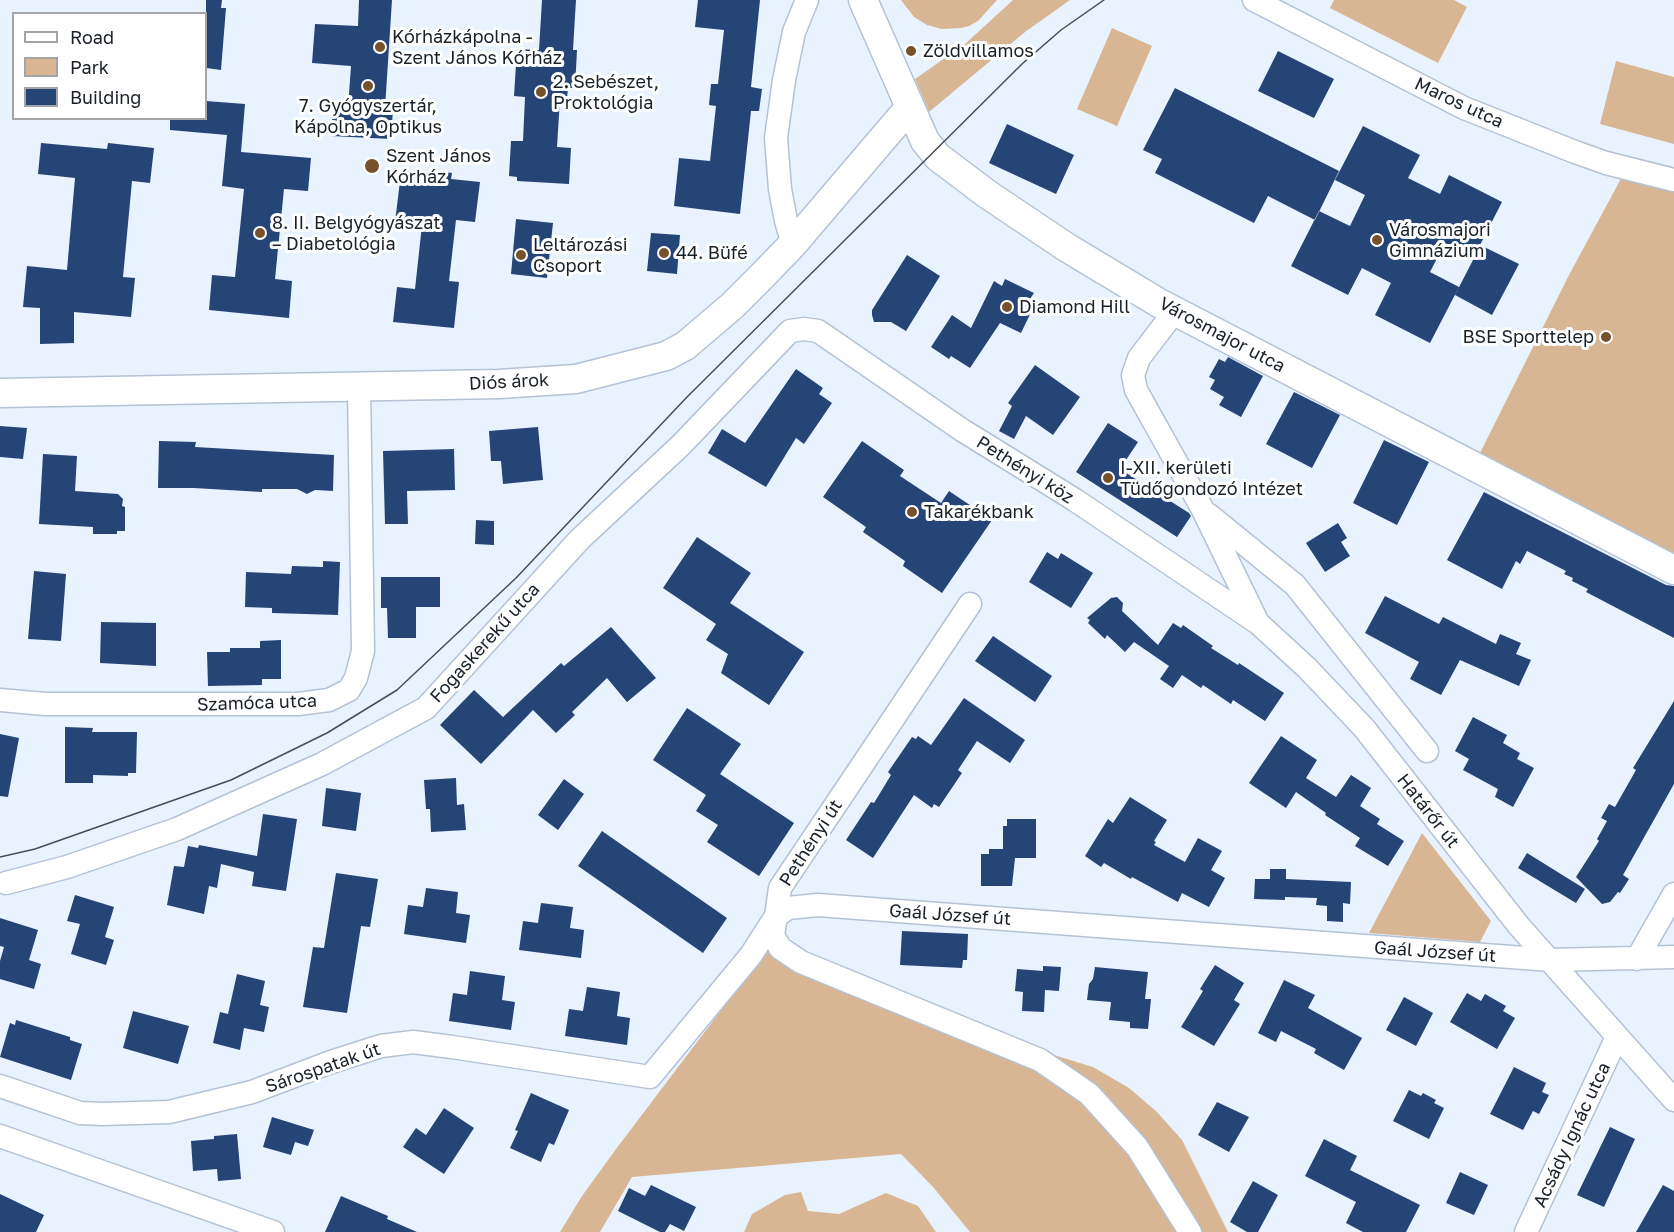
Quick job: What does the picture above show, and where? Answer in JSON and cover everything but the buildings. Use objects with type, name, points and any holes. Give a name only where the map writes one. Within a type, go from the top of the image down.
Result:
[{"type":"street","points":[[793,244],[780,189],[776,138],[784,80],[794,32],[807,0]]},
{"type":"street","name":"Városmajor utca","points":[[863,0],[925,141],[938,157],[951,167],[1045,233],[1175,311],[1674,570]]},
{"type":"street","name":"Maros utca","points":[[1254,0],[1464,108],[1606,163],[1674,180]]},
{"type":"street","name":"Diós árok","points":[[0,393],[499,384],[576,379],[666,356],[685,346],[732,306],[793,244],[909,108]]},
{"type":"street","name":"Határőr út","points":[[1175,311],[1139,358],[1134,375],[1136,390],[1203,510],[1258,623],[1307,668],[1364,728],[1519,926],[1674,1101]]},
{"type":"street","name":"Pethényi köz","points":[[790,331],[804,329],[818,331],[962,430],[1075,501],[1258,623]]},
{"type":"street","name":"Fogaskerekű utca","points":[[6,883],[67,867],[177,829],[321,764],[426,708],[580,539],[681,446],[790,331]]},
{"type":"street","name":"Szamóca utca","points":[[0,700],[57,704],[298,704],[329,700],[349,690],[357,678],[363,651],[359,387]]},
{"type":"street","name":"Határőr út","points":[[1203,510],[1295,585],[1427,751]]},
{"type":"street","name":"Pethényi út","points":[[650,1077],[751,955],[776,916],[780,888],[970,604]]},
{"type":"street","points":[[1637,959],[1674,894]]},
{"type":"street","name":"Gaál József út","points":[[776,916],[801,905],[818,905],[1551,960],[1674,957]]},
{"type":"street","points":[[776,916],[773,935],[780,948],[801,962],[1040,1060],[1074,1082],[1089,1094],[1137,1147],[1190,1232]]},
{"type":"street","name":"Acsády Ignác utca","points":[[1526,1232],[1617,1037]]},
{"type":"street","name":"Sárospatak út","points":[[0,1086],[80,1113],[169,1112],[252,1092],[381,1046],[413,1042],[650,1077]]},
{"type":"street","points":[[0,1136],[273,1232]]},
{"type":"green space","points":[[901,0],[997,0],[978,21],[969,26],[942,29],[927,25],[914,17]]},
{"type":"green space","points":[[1013,0],[1070,0],[1025,32],[929,112],[915,79],[965,44]]},
{"type":"green space","points":[[1334,0],[1454,0],[1467,7],[1438,63],[1330,8]]},
{"type":"green space","points":[[1112,28],[1152,46],[1117,126],[1077,109]]},
{"type":"green space","points":[[1616,61],[1674,77],[1674,144],[1600,124]]},
{"type":"green space","name":"BSE Sporttelep","points":[[1624,173],[1674,188],[1674,553],[1479,455],[1569,275]]},
{"type":"green space","points":[[1422,833],[1491,921],[1480,942],[1369,933]]},
{"type":"green space","points":[[766,951],[887,1004],[1093,1067],[1129,1088],[1157,1112],[1182,1140],[1228,1232],[970,1232],[933,1187],[901,1154],[632,1177],[600,1232],[560,1232],[582,1196],[616,1149]]},
{"type":"green space","points":[[801,1192],[808,1211],[839,1214],[886,1193],[918,1206],[936,1232],[744,1232],[752,1214],[785,1195]]},
{"type":"tram line","points":[[0,857],[35,849],[231,780],[327,733],[397,690],[516,578],[687,397],[1022,64],[1061,30],[1104,0]]},
{"type":"place","name":"Kórházkápolna - Szent János Kórház","points":[[380,47]]},
{"type":"place","name":"Zöldvillamos","points":[[911,51]]},
{"type":"place","name":"7. Gyógyszertár, Kápolna, Optikus","points":[[368,86]]},
{"type":"place","name":"2. Sebészet, Proktológia","points":[[541,92]]},
{"type":"place","name":"Szent János Kórház","points":[[372,166]]},
{"type":"place","name":"8. II. Belgyógyászat – Diabetológia","points":[[260,233]]},
{"type":"place","name":"Városmajori Gimnázium","points":[[1377,240]]},
{"type":"place","name":"44. Büfé","points":[[664,253]]},
{"type":"place","name":"Leltározási Csoport","points":[[521,255]]},
{"type":"place","name":"Diamond Hill","points":[[1007,307]]},
{"type":"place","name":"BSE Sporttelep","points":[[1606,337]]},
{"type":"place","name":"I-XII. kerületi Tüdőgondozó Intézet","points":[[1108,478]]},
{"type":"place","name":"Takarékbank","points":[[912,512]]}]
